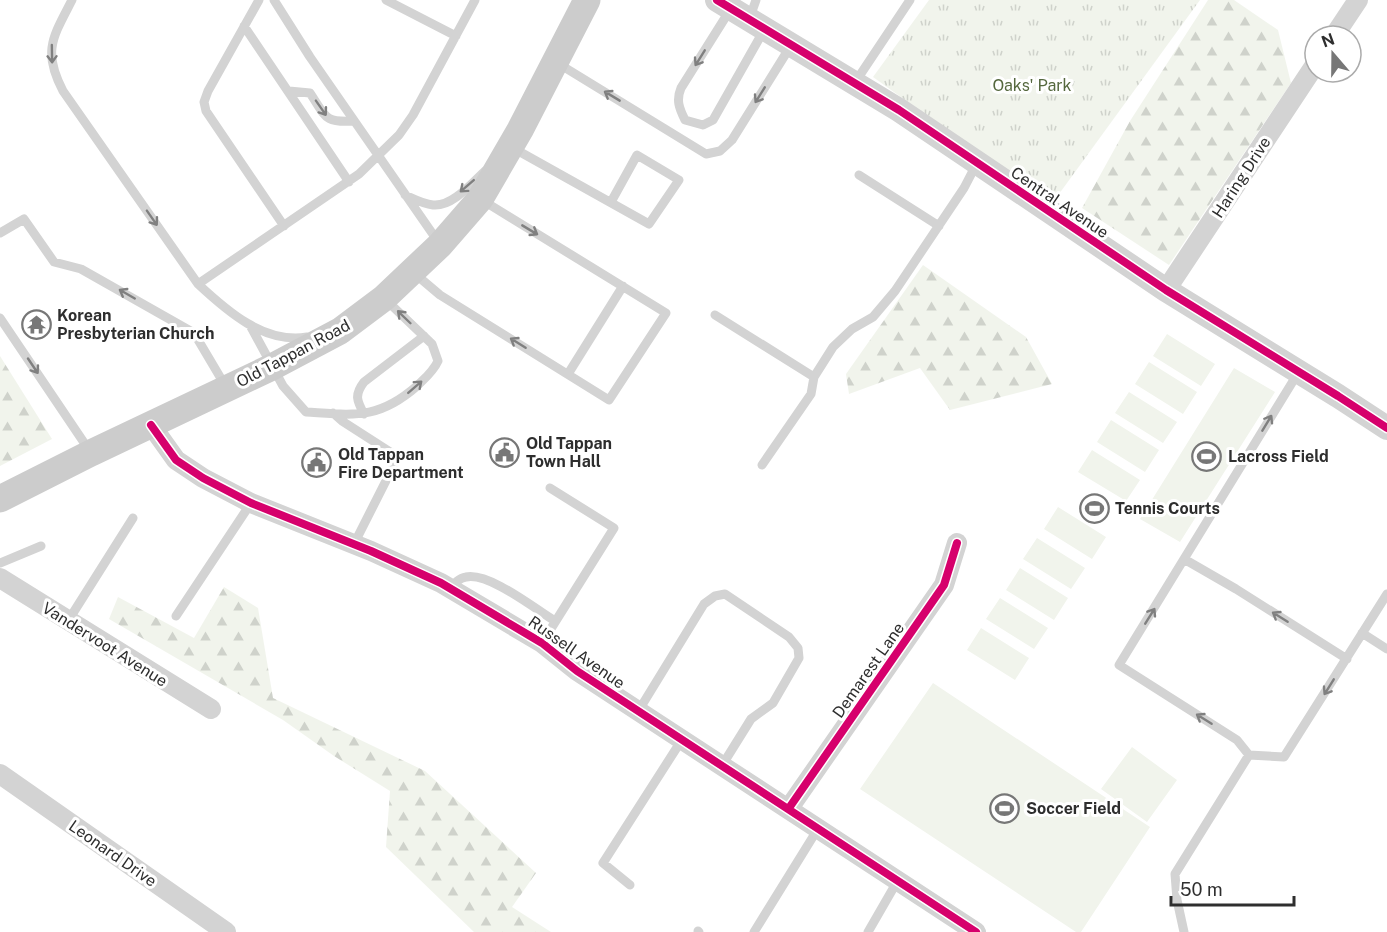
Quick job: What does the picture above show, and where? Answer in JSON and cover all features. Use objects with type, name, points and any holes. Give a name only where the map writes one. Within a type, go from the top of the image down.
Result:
[{"type":"main road","name":"Old Tappan Road","points":[[0,499],[272,367],[340,331],[384,298],[440,245],[480,199],[587,0]]},
{"type":"street","points":[[1342,24],[1358,0]]},
{"type":"street","name":"Central Avenue","points":[[744,11],[792,45],[899,110],[1166,290],[1387,428]]},
{"type":"street","name":"Haring Drive","points":[[1166,290],[1303,82]]},
{"type":"street","name":"Russell Avenue","points":[[151,425],[176,460],[203,478],[251,503],[354,544],[451,588],[542,643],[578,671],[976,932]]},
{"type":"street","name":"Demarest Lane","points":[[789,808],[944,585],[957,543]]},
{"type":"street","name":"Vandervoot Avenue","points":[[0,578],[211,709]]},
{"type":"street","name":"Leonard Drive","points":[[0,774],[226,932]]},
{"type":"lane","points":[[72,0],[52,42],[53,72],[63,91],[198,284],[251,327],[277,337],[298,339],[340,331]]},
{"type":"lane","points":[[259,0],[204,102],[206,111],[284,226]]},
{"type":"lane","points":[[274,0],[378,157],[440,245]]},
{"type":"lane","points":[[386,0],[456,36]]},
{"type":"lane","points":[[198,284],[349,182],[378,157],[399,135],[413,115],[475,0]]},
{"type":"lane","points":[[854,83],[910,0]]},
{"type":"lane","points":[[744,11],[713,120],[703,125],[685,120],[677,97],[681,88],[744,11]]},
{"type":"lane","points":[[244,26],[349,182]]},
{"type":"lane","points":[[555,62],[706,154],[720,151],[732,140],[792,45]]},
{"type":"lane","points":[[289,90],[310,93],[328,120],[354,121]]},
{"type":"lane","points":[[405,195],[436,206],[448,201],[463,191],[510,147],[649,224],[679,180],[637,155],[611,202]]},
{"type":"lane","points":[[762,465],[811,394],[814,377],[833,347],[852,329],[873,317],[895,291],[964,188],[977,163]]},
{"type":"lane","points":[[859,175],[939,226]]},
{"type":"lane","points":[[412,272],[440,295],[609,400],[666,313],[480,199]]},
{"type":"lane","points":[[0,233],[24,219],[54,262],[81,268],[194,333],[227,389]]},
{"type":"lane","points":[[568,374],[623,286]]},
{"type":"lane","points":[[251,327],[283,386],[306,412],[364,414],[386,408],[408,393],[434,370],[438,361],[432,344],[384,298]]},
{"type":"lane","points":[[715,315],[814,377]]},
{"type":"lane","points":[[0,318],[91,453]]},
{"type":"lane","points":[[364,414],[356,398],[364,382],[424,336]]},
{"type":"lane","points":[[1299,371],[1119,665],[1237,740],[1249,755],[1284,757],[1387,594]]},
{"type":"lane","points":[[333,413],[398,457],[354,544]]},
{"type":"lane","points":[[542,643],[614,528],[550,488]]},
{"type":"lane","points":[[176,616],[251,503]]},
{"type":"lane","points":[[68,621],[133,518]]},
{"type":"lane","points":[[0,563],[41,546]]},
{"type":"lane","points":[[1184,559],[1347,659]]},
{"type":"lane","points":[[451,588],[458,580],[465,577],[487,579],[555,621]]},
{"type":"lane","points":[[639,710],[704,604],[715,596],[725,594],[789,637],[798,648],[799,658],[773,703],[751,719],[723,764]]},
{"type":"lane","points":[[1362,633],[1387,650]]},
{"type":"lane","points":[[630,885],[603,863],[683,738]]},
{"type":"lane","points":[[1184,932],[1174,874],[1249,755]]},
{"type":"lane","points":[[754,932],[819,827]]},
{"type":"lane","points":[[868,932],[898,880]]},
{"type":"green space","name":"Oaks' Park","points":[[929,0],[1200,0],[1051,205],[873,77]]},
{"type":"green space","points":[[1208,0],[1234,0],[1278,30],[1291,83],[1169,265],[1082,208],[1130,121]]},
{"type":"green space","points":[[923,265],[1026,337],[1052,384],[950,410],[920,368],[849,394],[846,374]]},
{"type":"green space","points":[[1167,334],[1215,364],[1201,386],[1153,356]]},
{"type":"green space","points":[[0,356],[52,439],[0,466]]},
{"type":"green space","points":[[1149,362],[1197,392],[1183,414],[1135,384]]},
{"type":"green space","name":"Lacross Field","points":[[1234,368],[1275,392],[1180,542],[1140,519]]},
{"type":"green space","points":[[1129,392],[1177,422],[1163,443],[1115,413]]},
{"type":"green space","points":[[1111,420],[1159,450],[1145,472],[1097,442]]},
{"type":"green space","points":[[1092,450],[1140,480],[1126,501],[1078,472]]},
{"type":"green space","points":[[1058,507],[1106,537],[1092,559],[1044,529]]},
{"type":"green space","points":[[1037,538],[1085,568],[1071,589],[1023,559]]},
{"type":"green space","points":[[1020,568],[1068,598],[1054,620],[1006,590]]},
{"type":"green space","points":[[224,587],[258,608],[273,698],[425,771],[536,873],[512,907],[551,932],[474,932],[386,847],[390,791],[283,720],[109,619],[118,597],[194,638]]},
{"type":"green space","points":[[1000,598],[1048,628],[1034,649],[986,619]]},
{"type":"green space","points":[[981,628],[1029,658],[1015,680],[967,650]]},
{"type":"green space","name":"Soccer Field","points":[[933,683],[1150,827],[1081,932],[1076,932],[860,789]]},
{"type":"green space","points":[[1132,747],[1177,780],[1147,822],[1101,789]]},
{"type":"cycle path","points":[[717,0],[899,110],[1166,290],[1387,428]]},
{"type":"cycle path","points":[[151,425],[176,460],[203,478],[251,503],[371,551],[441,583],[542,643],[577,671],[976,932]]},
{"type":"cycle path","points":[[789,808],[944,585],[957,543]]},
{"type":"place","name":"Korean Presbyterian Church","points":[[36,324]]},
{"type":"place","name":"Old Tappan Town Hall","points":[[505,452]]},
{"type":"place","name":"Lacross Field","points":[[1207,456]]},
{"type":"place","name":"Old Tappan Fire Department","points":[[317,463]]},
{"type":"place","name":"Tennis Courts","points":[[1094,508]]},
{"type":"place","name":"Soccer Field","points":[[1005,808]]}]
